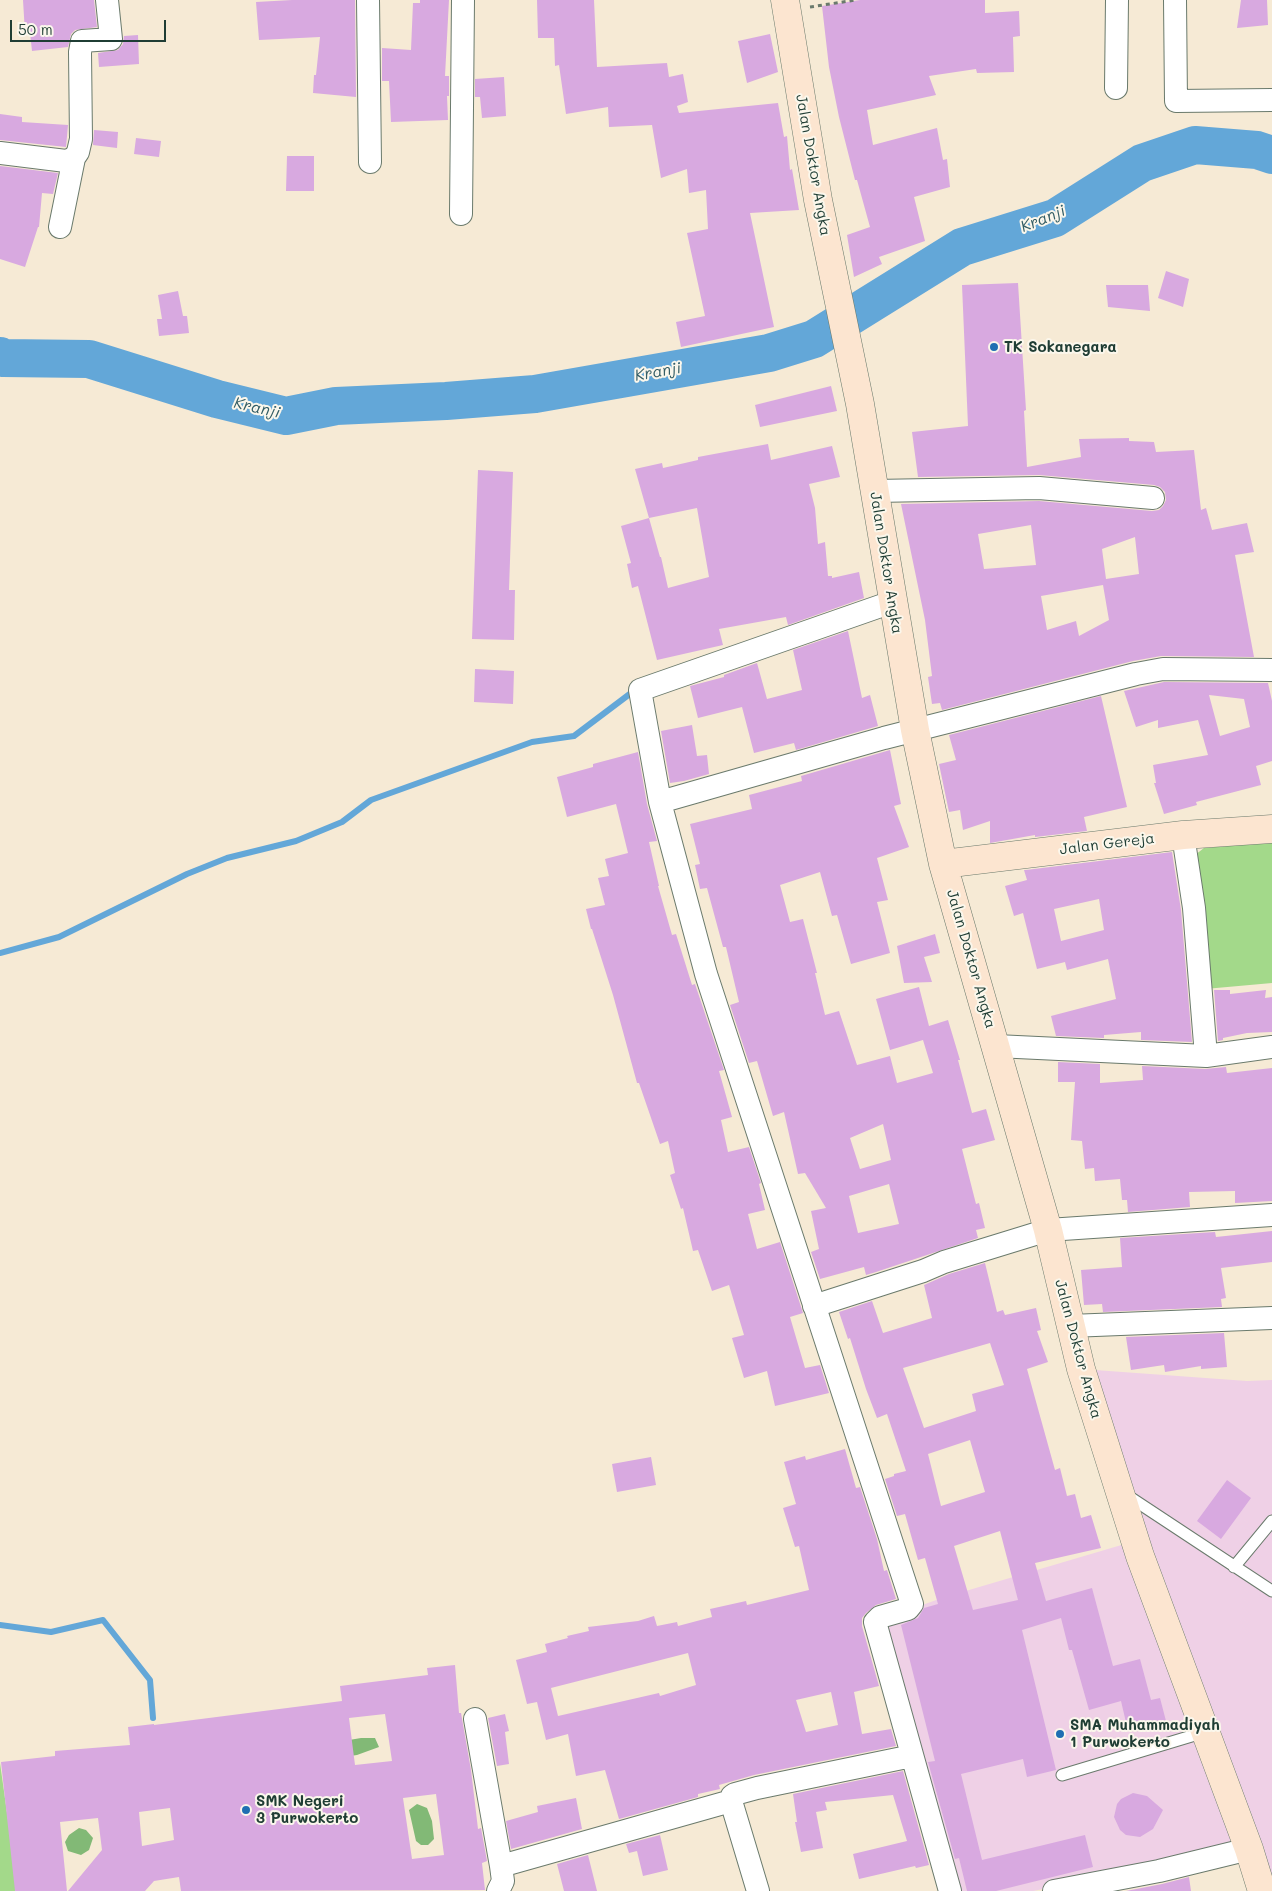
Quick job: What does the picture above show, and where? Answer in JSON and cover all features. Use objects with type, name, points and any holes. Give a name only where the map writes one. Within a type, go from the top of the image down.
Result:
[{"type":"street","points":[[60,227],[74,158],[78,152],[81,140],[80,52],[82,42],[110,39],[107,0]]},
{"type":"street","points":[[368,0],[370,162]]},
{"type":"street","points":[[461,214],[462,0]]},
{"type":"street","points":[[1116,88],[1117,0]]},
{"type":"street","points":[[1175,0],[1176,101],[1272,100]]},
{"type":"street","name":"Jalan Doktor Angka","points":[[786,5],[818,200],[860,404],[915,730],[943,864],[1048,1230],[1070,1326],[1119,1490],[1140,1556],[1249,1849],[1262,1891]]},
{"type":"street","points":[[0,153],[66,160],[74,158]]},
{"type":"street","points":[[874,491],[1039,488],[1153,498]]},
{"type":"street","points":[[892,602],[640,690],[639,692],[660,802],[706,974],[912,1604],[906,1610],[880,1617],[875,1622],[950,1891]]},
{"type":"street","points":[[660,802],[915,730],[1163,669],[1272,670]]},
{"type":"street","name":"Jalan Gereja","points":[[943,864],[1183,835],[1272,829]]},
{"type":"street","points":[[1183,835],[1194,908],[1206,1056]]},
{"type":"street","points":[[996,1046],[1206,1056],[1272,1047]]},
{"type":"street","points":[[814,1306],[923,1271],[944,1262],[1048,1230],[1272,1215]]},
{"type":"street","points":[[1070,1326],[1272,1318]]},
{"type":"street","points":[[474,1719],[501,1866],[503,1881],[498,1891]]},
{"type":"street","points":[[758,1891],[731,1801],[732,1796],[912,1756]]},
{"type":"street","points":[[501,1866],[731,1801]]},
{"type":"street","points":[[1054,1891],[1159,1871],[1249,1849]]},
{"type":"lane","points":[[1119,1490],[1272,1591]]},
{"type":"lane","points":[[1234,1566],[1272,1521]]},
{"type":"lane","points":[[1062,1775],[1205,1732]]},
{"type":"path","points":[[786,5],[856,0]]},
{"type":"shaded area","name":"SMA Muhammadiyah 1 Purwokerto","points":[[1081,1369],[1247,1381],[1272,1380],[1272,1891],[1249,1849],[1033,1891],[957,1891],[880,1620],[942,1598],[1135,1541]]},
{"type":"green space","points":[[1272,842],[1272,983],[1205,989],[1195,855],[1204,848]]},
{"type":"green space","points":[[361,1738],[375,1738],[379,1747],[357,1755],[304,1763],[278,1752]]},
{"type":"green space","points":[[0,1763],[18,1891],[0,1891]]},
{"type":"green space","points":[[417,1804],[427,1808],[432,1821],[434,1839],[428,1845],[421,1845],[416,1841],[409,1810]]},
{"type":"green space","points":[[79,1828],[86,1830],[93,1838],[89,1850],[81,1855],[68,1851],[65,1842],[69,1835]]},
{"type":"building","points":[[23,0],[94,0],[97,27],[75,30],[71,34],[68,47],[32,51],[30,33],[25,33]]},
{"type":"building","points":[[355,0],[356,97],[313,93],[320,37],[259,40],[256,2]]},
{"type":"building","points":[[420,0],[449,0],[445,76],[449,76],[449,96],[447,96],[448,120],[391,122],[389,81],[382,81],[382,48],[411,50],[413,3],[420,3]]},
{"type":"building","points":[[537,0],[594,0],[597,67],[667,63],[669,77],[683,74],[688,102],[677,106],[679,113],[778,103],[784,137],[787,136],[790,170],[792,169],[799,210],[750,213],[774,327],[681,347],[676,322],[705,316],[687,233],[708,229],[706,190],[689,193],[687,169],[661,178],[652,125],[609,127],[608,107],[566,114],[559,65],[555,66],[554,38],[538,38]]},
{"type":"building","points":[[860,0],[985,0],[985,13],[1019,11],[1020,36],[1013,37],[1014,72],[977,73],[976,69],[929,76],[936,95],[867,110],[873,145],[937,128],[943,160],[947,159],[950,187],[914,197],[925,241],[879,257],[882,264],[854,277],[847,235],[870,227],[857,180],[855,180],[839,117],[829,67],[822,6]]},
{"type":"building","points":[[1241,0],[1267,0],[1268,25],[1237,28]]},
{"type":"building","points":[[770,34],[778,72],[747,83],[738,41]]},
{"type":"building","points":[[138,35],[139,64],[99,67],[98,53],[118,50],[123,44],[124,36]]},
{"type":"building","points":[[504,77],[506,116],[482,118],[480,97],[475,97],[475,79]]},
{"type":"building","points":[[0,114],[22,117],[22,122],[68,125],[66,147],[0,140]]},
{"type":"building","points":[[94,130],[118,132],[117,148],[93,145]]},
{"type":"building","points":[[136,138],[161,141],[159,157],[134,154]]},
{"type":"building","points":[[287,156],[314,156],[314,191],[286,191]]},
{"type":"building","points":[[0,166],[58,173],[53,194],[42,193],[39,227],[25,267],[0,259]]},
{"type":"building","points":[[1166,271],[1189,279],[1183,307],[1158,298]]},
{"type":"building","points":[[1018,283],[1026,410],[1024,411],[1027,467],[1081,457],[1079,439],[1129,438],[1129,441],[1154,442],[1156,452],[1194,450],[1201,510],[1206,508],[1212,530],[1247,523],[1254,552],[1235,555],[1254,657],[1161,656],[1133,661],[942,710],[940,703],[932,704],[928,677],[932,676],[925,620],[901,504],[1039,501],[1152,511],[1159,510],[1166,500],[1165,492],[1160,487],[1154,485],[1039,475],[918,477],[912,432],[968,426],[962,285]],"holes":[[[1031,525],[1036,565],[984,569],[978,534]],[[1135,537],[1139,574],[1106,579],[1102,549]],[[1103,585],[1109,620],[1079,636],[1076,621],[1047,630],[1041,596]]]},
{"type":"building","points":[[1106,285],[1148,285],[1150,311],[1108,307]]},
{"type":"building","points":[[178,291],[183,316],[187,316],[189,333],[159,336],[157,319],[162,319],[158,295]]},
{"type":"building","points":[[831,386],[837,411],[760,427],[755,405]]},
{"type":"building","points":[[768,444],[771,460],[832,446],[840,477],[809,484],[815,508],[818,544],[825,542],[828,576],[832,576],[832,578],[859,572],[864,598],[788,625],[786,617],[719,629],[723,645],[657,660],[638,586],[632,588],[627,564],[631,563],[621,526],[649,518],[635,469],[662,463],[663,468],[698,460],[698,457]],"holes":[[[697,508],[709,577],[668,588],[649,518]]]},
{"type":"building","points":[[478,470],[513,472],[509,590],[515,590],[514,640],[472,639]]},
{"type":"building","points":[[848,631],[862,698],[870,695],[878,726],[796,750],[794,743],[754,753],[742,707],[698,718],[690,686],[724,677],[724,675],[757,663],[767,699],[802,690],[793,650]]},
{"type":"building","points":[[475,669],[514,671],[513,704],[474,702]]},
{"type":"building","points":[[1164,682],[1268,683],[1272,701],[1272,761],[1256,766],[1261,785],[1196,802],[1197,805],[1164,814],[1154,783],[1156,783],[1153,765],[1208,755],[1198,720],[1158,728],[1158,720],[1136,727],[1124,691]],"holes":[[[1209,695],[1244,699],[1250,727],[1220,736]]]},
{"type":"building","points":[[1101,696],[1127,807],[1084,817],[1087,831],[1035,837],[1035,835],[990,843],[990,821],[963,830],[960,810],[949,812],[939,764],[956,760],[949,735]]},
{"type":"building","points":[[692,725],[697,756],[707,755],[709,774],[670,783],[661,731]]},
{"type":"building","points":[[890,750],[901,804],[894,806],[909,847],[877,858],[888,900],[877,902],[890,953],[851,964],[837,915],[832,916],[820,872],[780,885],[790,922],[803,919],[817,973],[815,973],[825,1015],[839,1011],[857,1065],[890,1056],[897,1083],[933,1073],[923,1040],[890,1050],[876,999],[919,987],[929,1026],[948,1020],[960,1060],[958,1060],[972,1113],[986,1109],[995,1140],[962,1149],[976,1204],[979,1203],[985,1228],[976,1230],[978,1238],[866,1275],[864,1267],[820,1279],[811,1252],[819,1249],[811,1211],[826,1208],[805,1173],[798,1174],[784,1112],[773,1116],[757,1061],[749,1063],[730,1005],[739,1002],[726,947],[723,947],[707,888],[700,889],[695,865],[700,864],[690,824],[752,809],[749,795],[802,781],[801,776]],"holes":[[[883,1124],[891,1160],[860,1169],[850,1138]],[[889,1184],[899,1224],[858,1233],[849,1196]]]},
{"type":"building","points":[[638,752],[647,804],[657,841],[649,842],[658,886],[672,935],[676,934],[692,985],[695,984],[724,1070],[719,1071],[732,1117],[721,1120],[728,1152],[749,1147],[761,1183],[759,1184],[765,1210],[748,1214],[757,1249],[780,1242],[803,1313],[790,1317],[805,1368],[820,1365],[829,1393],[775,1406],[767,1371],[744,1378],[732,1338],[744,1335],[729,1285],[712,1291],[698,1250],[693,1251],[683,1208],[681,1209],[670,1175],[675,1173],[668,1141],[660,1144],[639,1083],[637,1083],[613,995],[591,929],[586,909],[605,905],[598,878],[609,876],[605,859],[628,853],[616,804],[567,817],[557,777],[593,767],[593,764]]},
{"type":"building","points":[[1172,852],[1181,910],[1192,1042],[1141,1040],[1141,1032],[1104,1035],[1104,1038],[1056,1036],[1051,1016],[1116,999],[1108,959],[1067,970],[1065,962],[1037,969],[1023,913],[1014,916],[1005,886],[1027,880],[1024,870]],"holes":[[[1099,899],[1104,930],[1061,941],[1054,909]]]},
{"type":"building","points":[[935,934],[940,953],[924,957],[932,982],[904,983],[897,946]]},
{"type":"building","points":[[1214,990],[1230,990],[1230,994],[1266,990],[1265,998],[1272,997],[1272,1032],[1247,1033],[1223,1038],[1223,1040],[1218,1041]]},
{"type":"building","points":[[1058,1062],[1100,1064],[1100,1083],[1143,1080],[1142,1066],[1205,1069],[1226,1067],[1227,1073],[1272,1068],[1272,1201],[1235,1203],[1235,1191],[1189,1192],[1190,1207],[1128,1212],[1127,1200],[1122,1200],[1120,1179],[1095,1181],[1094,1168],[1085,1169],[1082,1141],[1071,1140],[1075,1082],[1058,1082]]},
{"type":"building","points":[[1272,1231],[1272,1262],[1221,1268],[1226,1298],[1221,1299],[1222,1307],[1103,1312],[1102,1304],[1084,1305],[1081,1270],[1122,1267],[1120,1238],[1215,1232],[1216,1237]]},
{"type":"building","points":[[985,1263],[997,1312],[1003,1310],[1005,1315],[1036,1308],[1041,1330],[1037,1331],[1048,1362],[1027,1369],[1055,1470],[1060,1468],[1067,1496],[1075,1494],[1081,1518],[1091,1515],[1101,1548],[1035,1563],[1046,1601],[1092,1588],[1113,1666],[1140,1659],[1151,1700],[1160,1698],[1166,1721],[1128,1731],[1121,1701],[1089,1710],[1072,1650],[1069,1650],[1061,1618],[1022,1630],[1056,1770],[1027,1777],[1023,1759],[961,1774],[982,1860],[1085,1835],[1093,1867],[996,1891],[967,1891],[959,1858],[955,1859],[928,1762],[935,1761],[901,1625],[918,1618],[924,1608],[938,1604],[925,1558],[918,1560],[905,1514],[897,1516],[885,1479],[906,1471],[887,1414],[877,1418],[850,1338],[848,1339],[839,1312],[872,1301],[883,1333],[932,1318],[924,1285],[949,1274]],"holes":[[[990,1343],[1004,1385],[972,1394],[976,1411],[924,1428],[903,1368]],[[970,1440],[985,1492],[941,1506],[928,1454]],[[1000,1531],[1018,1600],[973,1610],[954,1546]]]},
{"type":"building","points":[[1224,1333],[1227,1367],[1201,1369],[1201,1366],[1165,1372],[1164,1365],[1131,1370],[1126,1337]]},
{"type":"building","points":[[845,1449],[856,1488],[860,1487],[877,1539],[884,1571],[887,1570],[896,1599],[876,1605],[862,1618],[862,1626],[879,1686],[854,1692],[862,1734],[891,1729],[896,1746],[754,1775],[719,1785],[720,1789],[698,1794],[698,1797],[619,1819],[605,1770],[576,1776],[568,1734],[546,1740],[537,1702],[527,1704],[516,1660],[547,1652],[545,1644],[589,1631],[588,1627],[638,1621],[654,1616],[657,1626],[677,1622],[678,1626],[712,1617],[710,1609],[746,1601],[747,1605],[809,1590],[799,1546],[795,1547],[783,1508],[796,1504],[784,1462],[805,1456],[806,1460]],"holes":[[[688,1653],[696,1685],[660,1696],[659,1693],[558,1716],[551,1688]],[[831,1692],[838,1725],[806,1732],[796,1700]]]},
{"type":"building","points":[[651,1457],[656,1485],[617,1492],[612,1464]]},
{"type":"building","points":[[1227,1480],[1251,1498],[1221,1539],[1197,1521]]},
{"type":"building","name":"SMK Negeri 3 Purwokerto","points":[[455,1665],[459,1713],[461,1713],[471,1770],[478,1829],[481,1828],[487,1861],[482,1863],[485,1890],[181,1891],[179,1877],[154,1881],[145,1891],[68,1891],[102,1850],[98,1818],[60,1822],[67,1891],[15,1891],[1,1762],[55,1756],[55,1751],[130,1745],[128,1727],[342,1701],[340,1686],[428,1675],[427,1668]],"holes":[[[385,1714],[392,1761],[355,1765],[349,1718]],[[436,1794],[444,1855],[412,1859],[403,1798]],[[170,1808],[174,1840],[142,1846],[139,1812]]]},
{"type":"building","points":[[505,1714],[509,1731],[505,1732],[509,1764],[497,1766],[488,1718]]},
{"type":"building","points":[[903,1771],[929,1865],[916,1868],[915,1866],[859,1879],[853,1854],[907,1841],[893,1795],[825,1802],[827,1810],[816,1812],[823,1848],[801,1852],[795,1822],[797,1822],[793,1794]]},
{"type":"building","points":[[1133,1793],[1147,1796],[1163,1810],[1153,1829],[1140,1837],[1126,1835],[1120,1830],[1114,1817],[1117,1804],[1121,1799]]},
{"type":"building","points":[[576,1798],[582,1829],[511,1849],[506,1821],[538,1812],[537,1806]]},
{"type":"building","points":[[660,1835],[668,1870],[643,1876],[637,1851],[629,1853],[626,1844]]},
{"type":"building","points":[[588,1855],[597,1891],[564,1891],[557,1864]]},
{"type":"building","points":[[1189,1877],[1191,1891],[1126,1891],[1162,1884]]},
{"type":"waterway","name":"Kranji","points":[[0,356],[3,358],[89,359],[217,399],[286,416],[336,406],[446,401],[535,394],[769,353],[814,339],[962,247],[1055,218],[1142,163],[1195,145],[1257,150],[1272,155]]},
{"type":"waterway","points":[[0,953],[59,937],[187,874],[227,858],[296,841],[342,822],[371,800],[532,742],[574,736],[635,690]]},
{"type":"waterway","points":[[0,1625],[51,1632],[103,1620],[150,1680],[153,1718]]},
{"type":"place","name":"TK Sokanegara","points":[[994,347]]},
{"type":"place","name":"SMA Muhammadiyah 1 Purwokerto","points":[[1060,1734]]},
{"type":"place","name":"SMK Negeri 3 Purwokerto","points":[[246,1810]]}]
